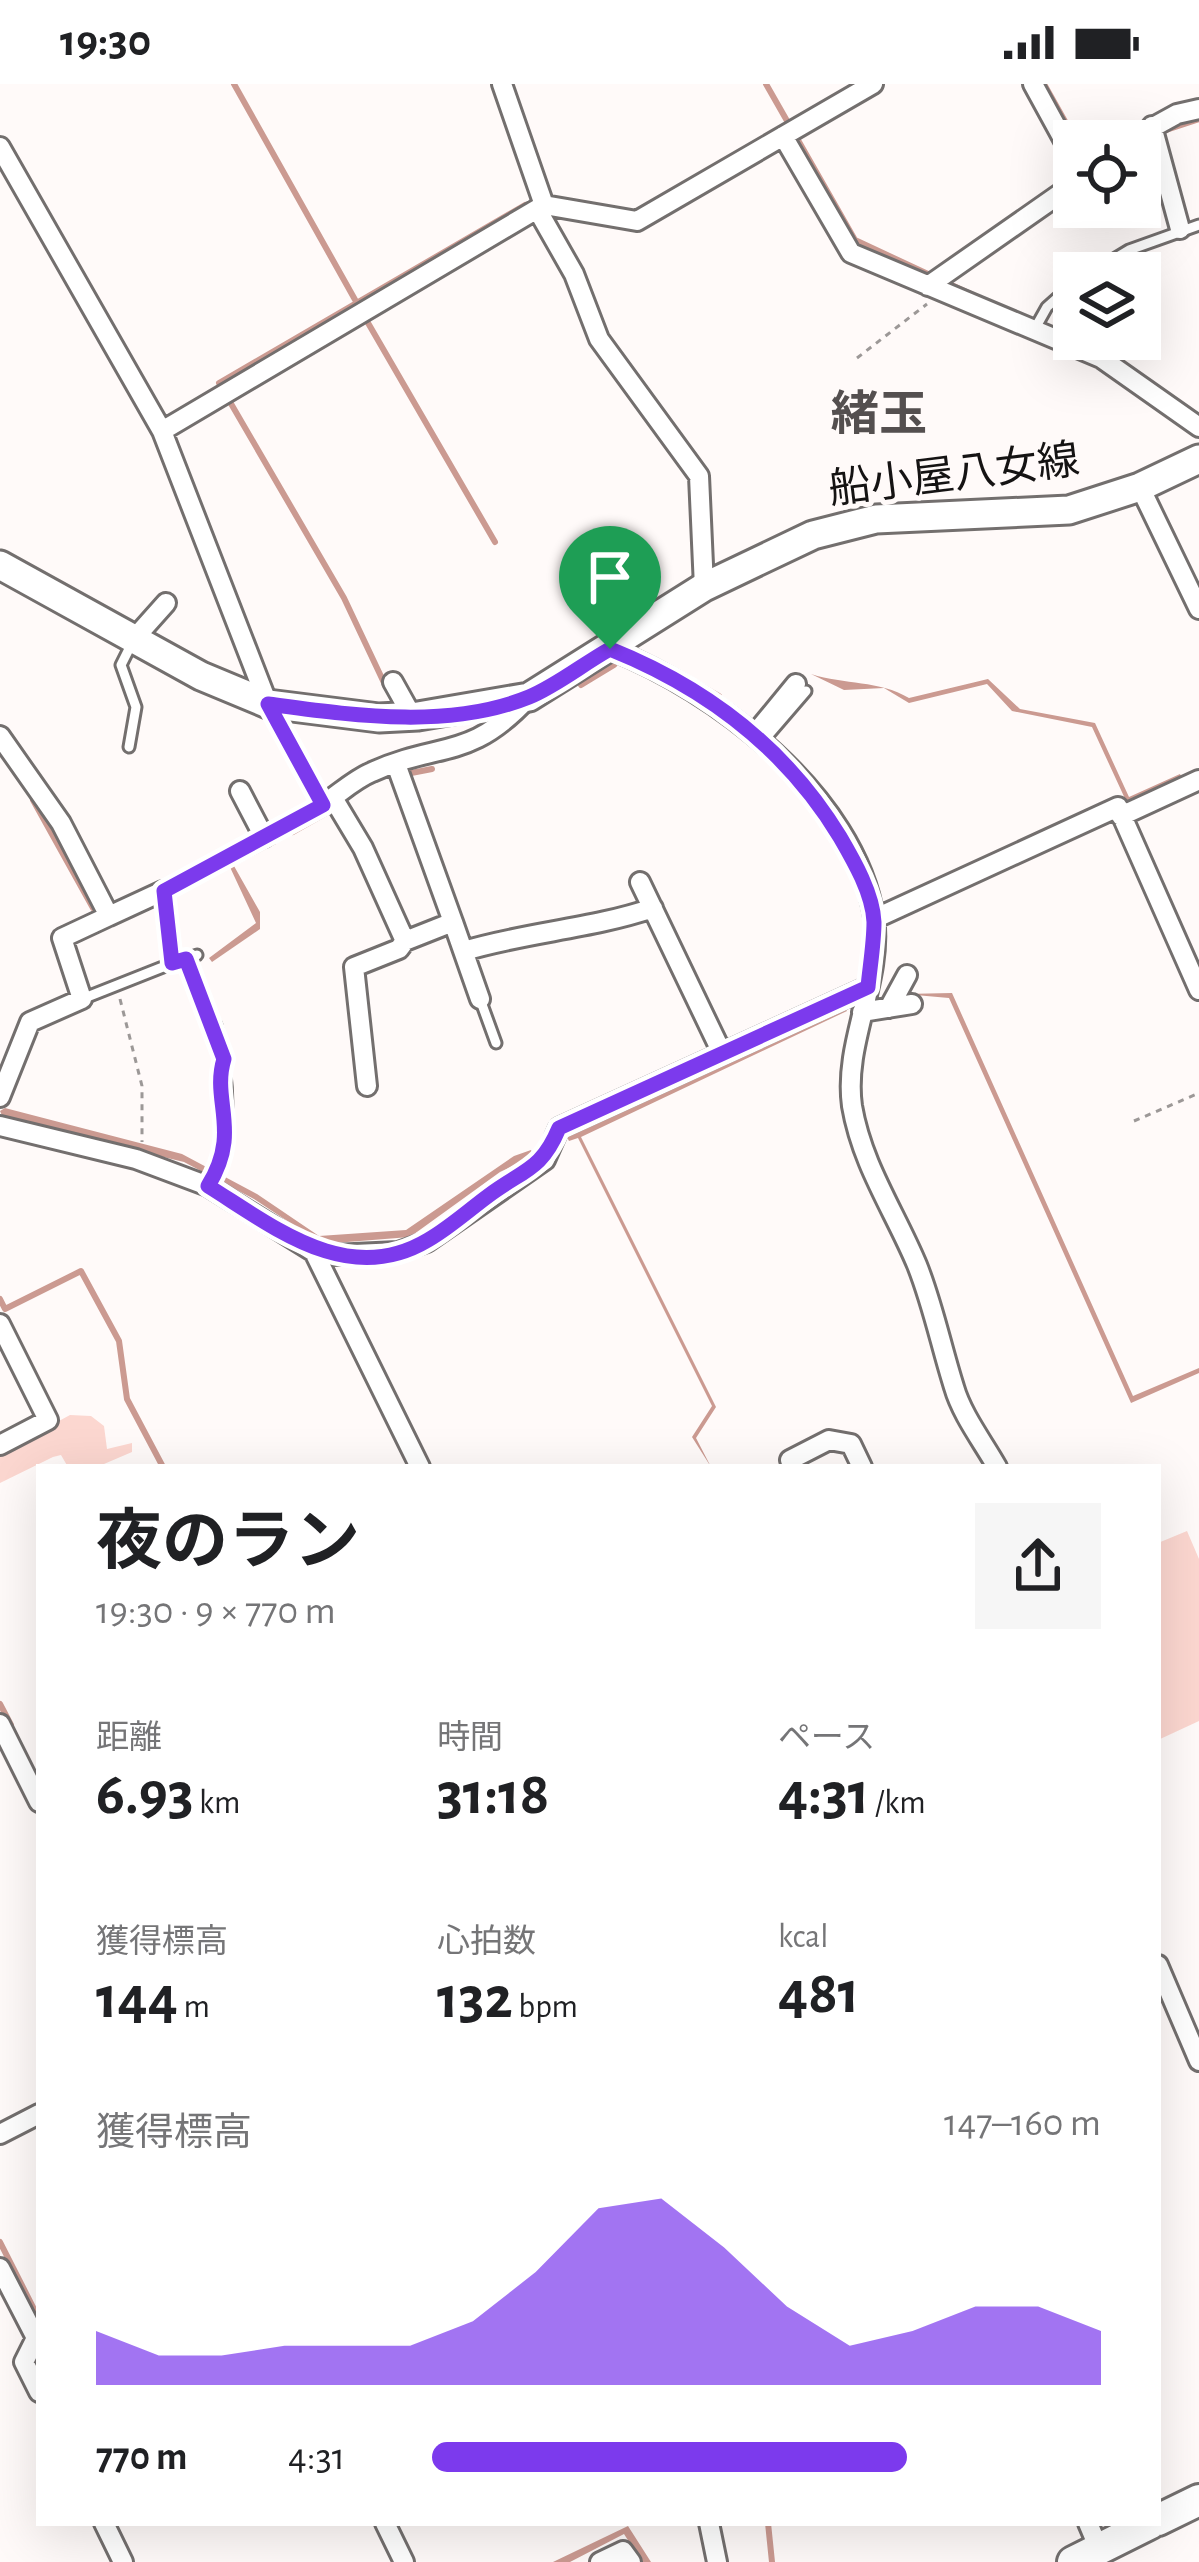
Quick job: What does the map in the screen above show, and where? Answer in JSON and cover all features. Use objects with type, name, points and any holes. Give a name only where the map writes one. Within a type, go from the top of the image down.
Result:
[{"type":"main road","name":"船小屋八女線","points":[[0,566],[133,640],[268,704],[412,716],[529,697],[704,587],[813,535],[876,519],[1069,510],[1140,488],[1199,459]]},
{"type":"main road","points":[[1161,2518],[1199,2500]]},
{"type":"main road","points":[[1086,2544],[1140,2526]]},
{"type":"street","points":[[502,84],[540,207],[574,274],[599,339],[699,476],[704,587]]},
{"type":"street","points":[[162,431],[540,207],[637,221],[873,84]]},
{"type":"street","points":[[1034,84],[1053,120]]},
{"type":"street","points":[[1161,123],[1199,109]]},
{"type":"street","points":[[782,136],[850,253],[1101,358],[1199,428]]},
{"type":"street","points":[[0,147],[162,431],[268,704]]},
{"type":"street","points":[[1161,150],[1190,227]]},
{"type":"street","points":[[935,289],[1053,200]]},
{"type":"street","points":[[1140,488],[1198,603]]},
{"type":"street","points":[[133,640],[166,603]]},
{"type":"street","points":[[610,649],[652,666],[758,738],[811,790],[860,876],[874,919],[868,987],[849,1066],[853,1109],[881,1200],[915,1259],[935,1312],[955,1392],[995,1464]]},
{"type":"street","points":[[393,682],[412,716]]},
{"type":"street","points":[[758,738],[801,687]]},
{"type":"street","points":[[405,941],[364,848],[328,801],[370,772],[459,750],[503,724],[529,697]]},
{"type":"street","points":[[0,736],[61,823],[109,916]]},
{"type":"street","points":[[396,764],[480,999]]},
{"type":"street","points":[[1121,816],[1199,780]]},
{"type":"street","points":[[240,790],[264,836]]},
{"type":"street","points":[[874,919],[1118,807],[1199,990]]},
{"type":"street","points":[[640,882],[722,1053]]},
{"type":"street","points":[[0,1097],[30,1022],[82,999],[62,938],[164,891]]},
{"type":"street","points":[[464,952],[567,925],[598,926],[653,908]]},
{"type":"street","points":[[367,1086],[354,967],[453,922]]},
{"type":"street","points":[[889,1007],[907,975]]},
{"type":"street","points":[[314,1252],[398,1252],[427,1242],[510,1179],[545,1160],[559,1128],[868,987]]},
{"type":"street","points":[[862,1012],[912,1004]]},
{"type":"street","points":[[0,1126],[140,1160],[208,1186],[314,1252],[419,1464]]},
{"type":"street","points":[[0,1324],[48,1420],[0,1445]]},
{"type":"street","points":[[792,1464],[790,1460],[829,1440],[851,1444],[861,1464]]},
{"type":"street","points":[[0,1724],[36,1796]]},
{"type":"street","points":[[1161,1972],[1199,2061]]},
{"type":"street","points":[[0,2134],[36,2116]]},
{"type":"street","points":[[0,2268],[36,2331]]},
{"type":"street","points":[[36,2335],[24,2362],[36,2386]]},
{"type":"street","points":[[105,2526],[123,2562]]},
{"type":"street","points":[[386,2526],[404,2562]]},
{"type":"street","points":[[710,2526],[717,2562]]},
{"type":"street","points":[[600,2562],[623,2551],[631,2562]]},
{"type":"lane","points":[[1136,252],[1190,227]]},
{"type":"lane","points":[[1033,332],[1053,302]]},
{"type":"lane","points":[[129,747],[136,707],[121,665],[133,640]]},
{"type":"lane","points":[[172,963],[164,891],[328,801],[268,704]]},
{"type":"lane","points":[[82,999],[191,957]]},
{"type":"lane","points":[[480,999],[496,1043]]},
{"type":"lane","points":[[208,1186],[219,1168],[228,1122],[220,1071],[224,1059],[216,1025]]},
{"type":"path","points":[[857,358],[935,289]]},
{"type":"path","points":[[191,957],[216,1025]]},
{"type":"path","points":[[115,986],[131,1026],[142,1085],[140,1160]]},
{"type":"path","points":[[1134,1121],[1199,1093]]},
{"type":"shaded area","points":[[811,674],[886,688],[909,698],[988,679],[1020,709],[1095,723],[1129,797],[1180,774],[1182,778],[1127,803],[1092,727],[1012,711],[987,684],[909,703],[884,688],[844,690]]},
{"type":"shaded area","points":[[274,839],[276,844],[234,866],[260,912],[260,929],[212,962],[209,958],[256,923],[229,865]]},
{"type":"shaded area","points":[[952,993],[1133,1396],[1199,1368],[1199,1373],[1131,1403],[949,998],[904,994]]},
{"type":"shaded area","points":[[844,1006],[847,1011],[581,1137],[716,1407],[696,1438],[709,1464],[692,1437],[712,1406],[578,1138],[569,1141],[566,1135]]},
{"type":"shaded area","points":[[5,1108],[182,1154],[257,1194],[319,1236],[406,1230],[514,1156],[531,1150],[534,1156],[500,1172],[410,1237],[322,1244],[254,1199],[184,1162],[3,1118],[0,1111]]},
{"type":"shaded area","points":[[70,1415],[91,1416],[104,1426],[107,1449],[132,1443],[132,1452],[104,1464],[66,1464],[61,1455],[0,1483],[0,1453]]},
{"type":"shaded area","points":[[1187,1531],[1199,1559],[1199,1721],[1161,1739],[1161,1542]]},
{"type":"shaded area","points":[[628,2526],[651,2562],[642,2562],[624,2534],[570,2562],[553,2562]]},
{"type":"waterway","points":[[234,84],[358,305]]},
{"type":"waterway","points":[[766,84],[855,240],[973,295]]},
{"type":"waterway","points":[[1044,84],[1064,120]]},
{"type":"waterway","points":[[1163,131],[1199,119]]},
{"type":"waterway","points":[[386,687],[344,598],[219,383],[525,205]]},
{"type":"waterway","points":[[364,316],[495,542]]},
{"type":"waterway","points":[[581,685],[614,665]]},
{"type":"waterway","points":[[700,685],[719,696]]},
{"type":"waterway","points":[[406,774],[432,769]]},
{"type":"waterway","points":[[33,800],[93,908]]},
{"type":"waterway","points":[[293,832],[330,811]]},
{"type":"waterway","points":[[0,1299],[5,1309],[81,1271],[119,1341],[127,1399],[161,1464]]},
{"type":"waterway","points":[[0,1704],[11,1725]]},
{"type":"waterway","points":[[0,2242],[36,2313]]},
{"type":"waterway","points":[[768,2526],[772,2562]]},
{"type":"district","name":"緒玉","points":[[879,416]]},
{"type":"route","points":[[610,649],[652,666],[778,751],[811,790],[847,849],[874,919],[868,987],[559,1128],[545,1160],[510,1179],[427,1242],[398,1252],[333,1256],[314,1252],[208,1186],[219,1168],[228,1122],[220,1071],[224,1059],[216,1025],[186,959],[172,963],[164,891],[323,805],[268,704],[379,718],[475,710],[529,697],[610,649]]}]
